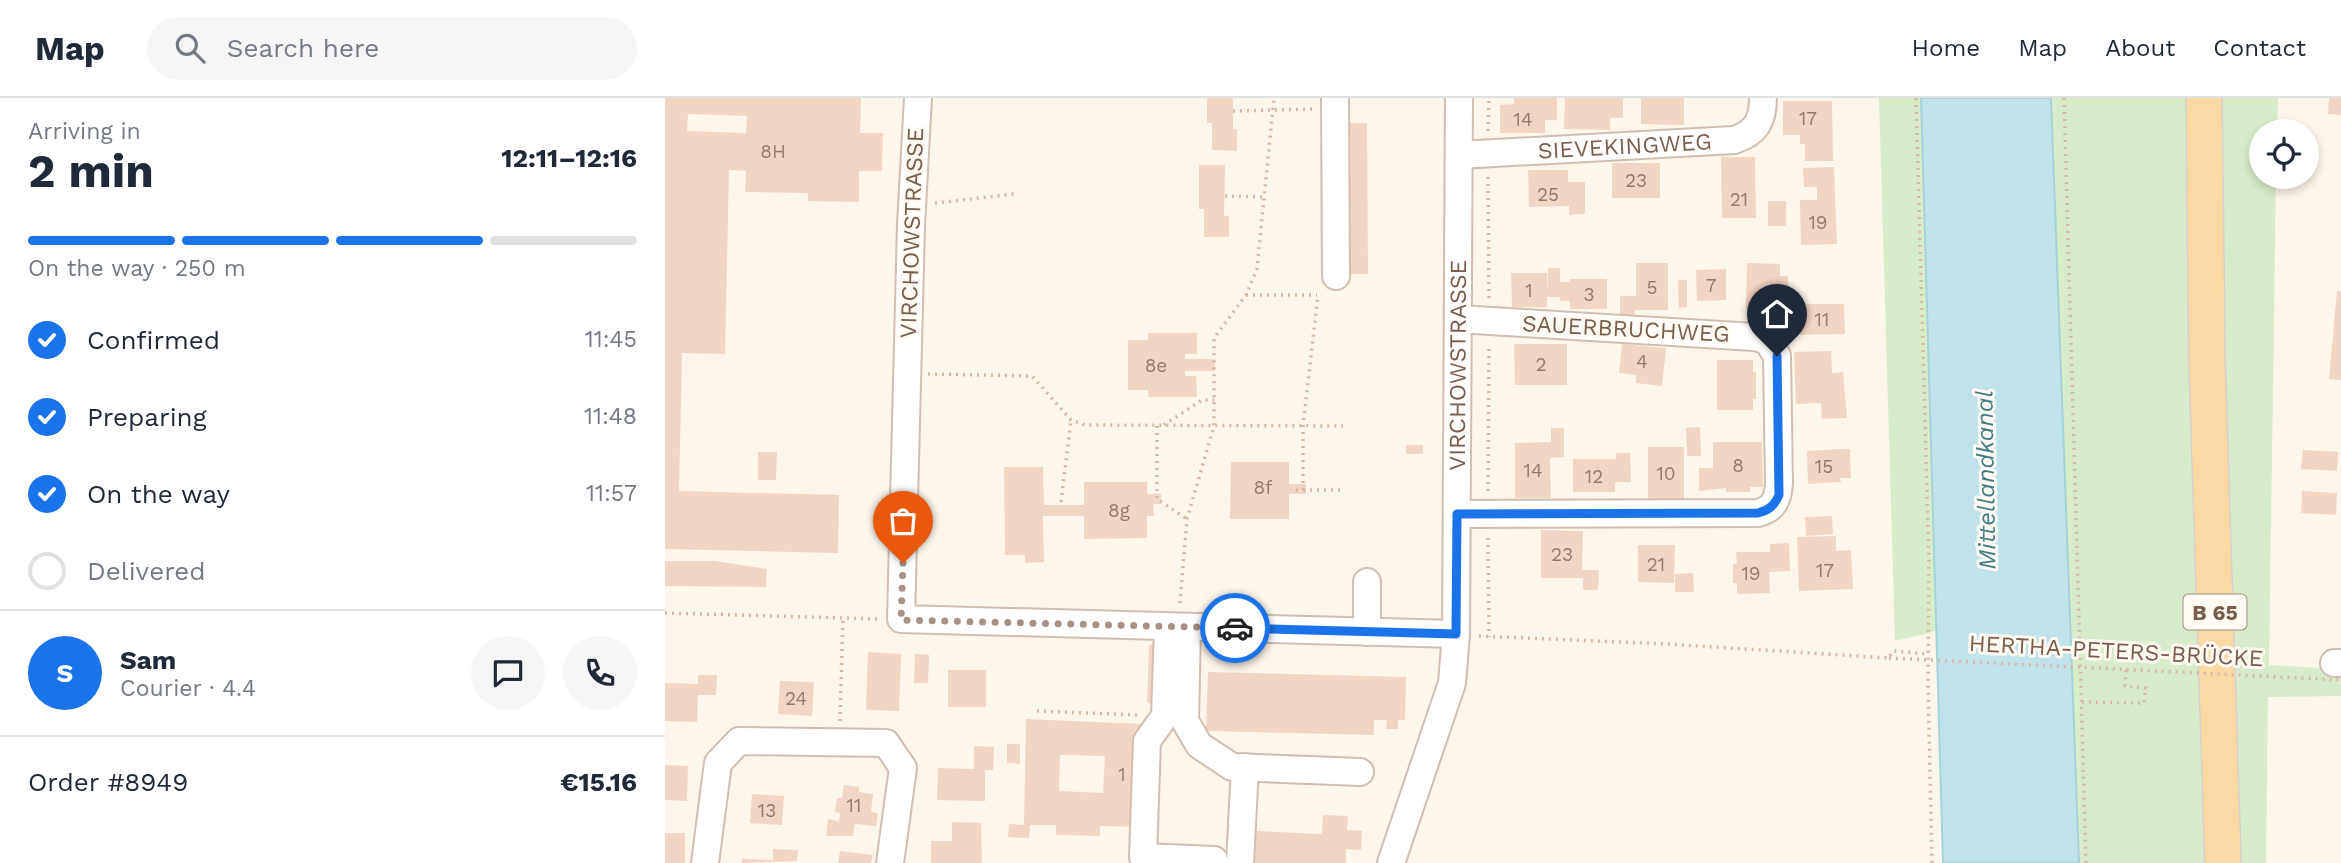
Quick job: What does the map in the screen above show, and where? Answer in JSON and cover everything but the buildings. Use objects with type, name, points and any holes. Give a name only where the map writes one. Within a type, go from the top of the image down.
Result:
[{"type":"main road","name":"B 65","points":[[2204,98],[2207,360],[2223,863]]},
{"type":"street","name":"VIRCHOWSTRASSE","points":[[901,620],[912,205],[918,98]]},
{"type":"street","name":"VIRCHOWSTRASSE","points":[[1391,863],[1452,683],[1456,634],[1459,98]]},
{"type":"street","name":"SIEVEKINGWEG","points":[[1459,155],[1734,140],[1755,130],[1761,120],[1762,98]]},
{"type":"street","points":[[1327,286],[1335,103]]},
{"type":"street","name":"SAUERBRUCHWEG","points":[[1457,514],[1758,513],[1767,511],[1779,495],[1777,356],[1767,340],[1754,337],[1458,319]]},
{"type":"street","points":[[1367,582],[1367,632]]},
{"type":"street","points":[[901,620],[1456,634]]},
{"type":"street","points":[[1178,627],[1165,716],[1147,741],[1143,857],[1227,861],[1245,767]]},
{"type":"street","points":[[1178,627],[1185,722],[1199,745],[1232,767],[1360,772]]},
{"type":"street","points":[[705,863],[718,763],[739,741],[886,743],[903,768],[890,863]]},
{"type":"path","points":[[1178,627],[1187,519],[1214,426],[1214,338],[1246,295],[1257,269],[1274,98]]},
{"type":"path","points":[[1489,98],[1489,637]]},
{"type":"path","points":[[1916,98],[1929,562],[1932,863]]},
{"type":"path","points":[[2064,98],[2086,863]]},
{"type":"path","points":[[1233,111],[1273,110],[1335,103]]},
{"type":"path","points":[[912,205],[1014,194]]},
{"type":"path","points":[[1225,195],[1264,197]]},
{"type":"path","points":[[1246,295],[1327,286],[1303,426],[1303,490]]},
{"type":"path","points":[[907,374],[1032,376],[1071,420],[1085,425],[1343,425]]},
{"type":"path","points":[[1163,425],[1202,400],[1214,400]]},
{"type":"path","points":[[1061,502],[1071,420]]},
{"type":"path","points":[[1157,426],[1157,499],[1187,519]]},
{"type":"path","points":[[1296,491],[1342,490]]},
{"type":"path","points":[[665,613],[901,620]]},
{"type":"path","points":[[839,742],[843,618]]},
{"type":"path","points":[[1456,634],[1889,658],[1893,651],[1929,654]]},
{"type":"path","name":"HERTHA-PETERS-BRÜCKE","points":[[1889,658],[2126,669],[2339,668]]},
{"type":"path","points":[[2081,702],[2144,703],[2146,688],[2125,686],[2126,669]]},
{"type":"path","points":[[1037,711],[1165,716]]},
{"type":"green space","points":[[1879,98],[1921,98],[1936,631],[1895,641]]},
{"type":"green space","points":[[2051,98],[2278,98],[2277,119],[2249,119],[2249,189],[2276,189],[2269,665],[2341,669],[2341,696],[2268,697],[2266,863],[2079,863]]},
{"type":"water","name":"Mittellandkanal","points":[[1921,98],[2051,98],[2079,863],[1943,863]]},
{"type":"way so far","points":[[903,563],[901,620],[1235,628]]},
{"type":"route","points":[[1235,628],[1456,634],[1457,514],[1767,511],[1779,495],[1777,356]]}]
